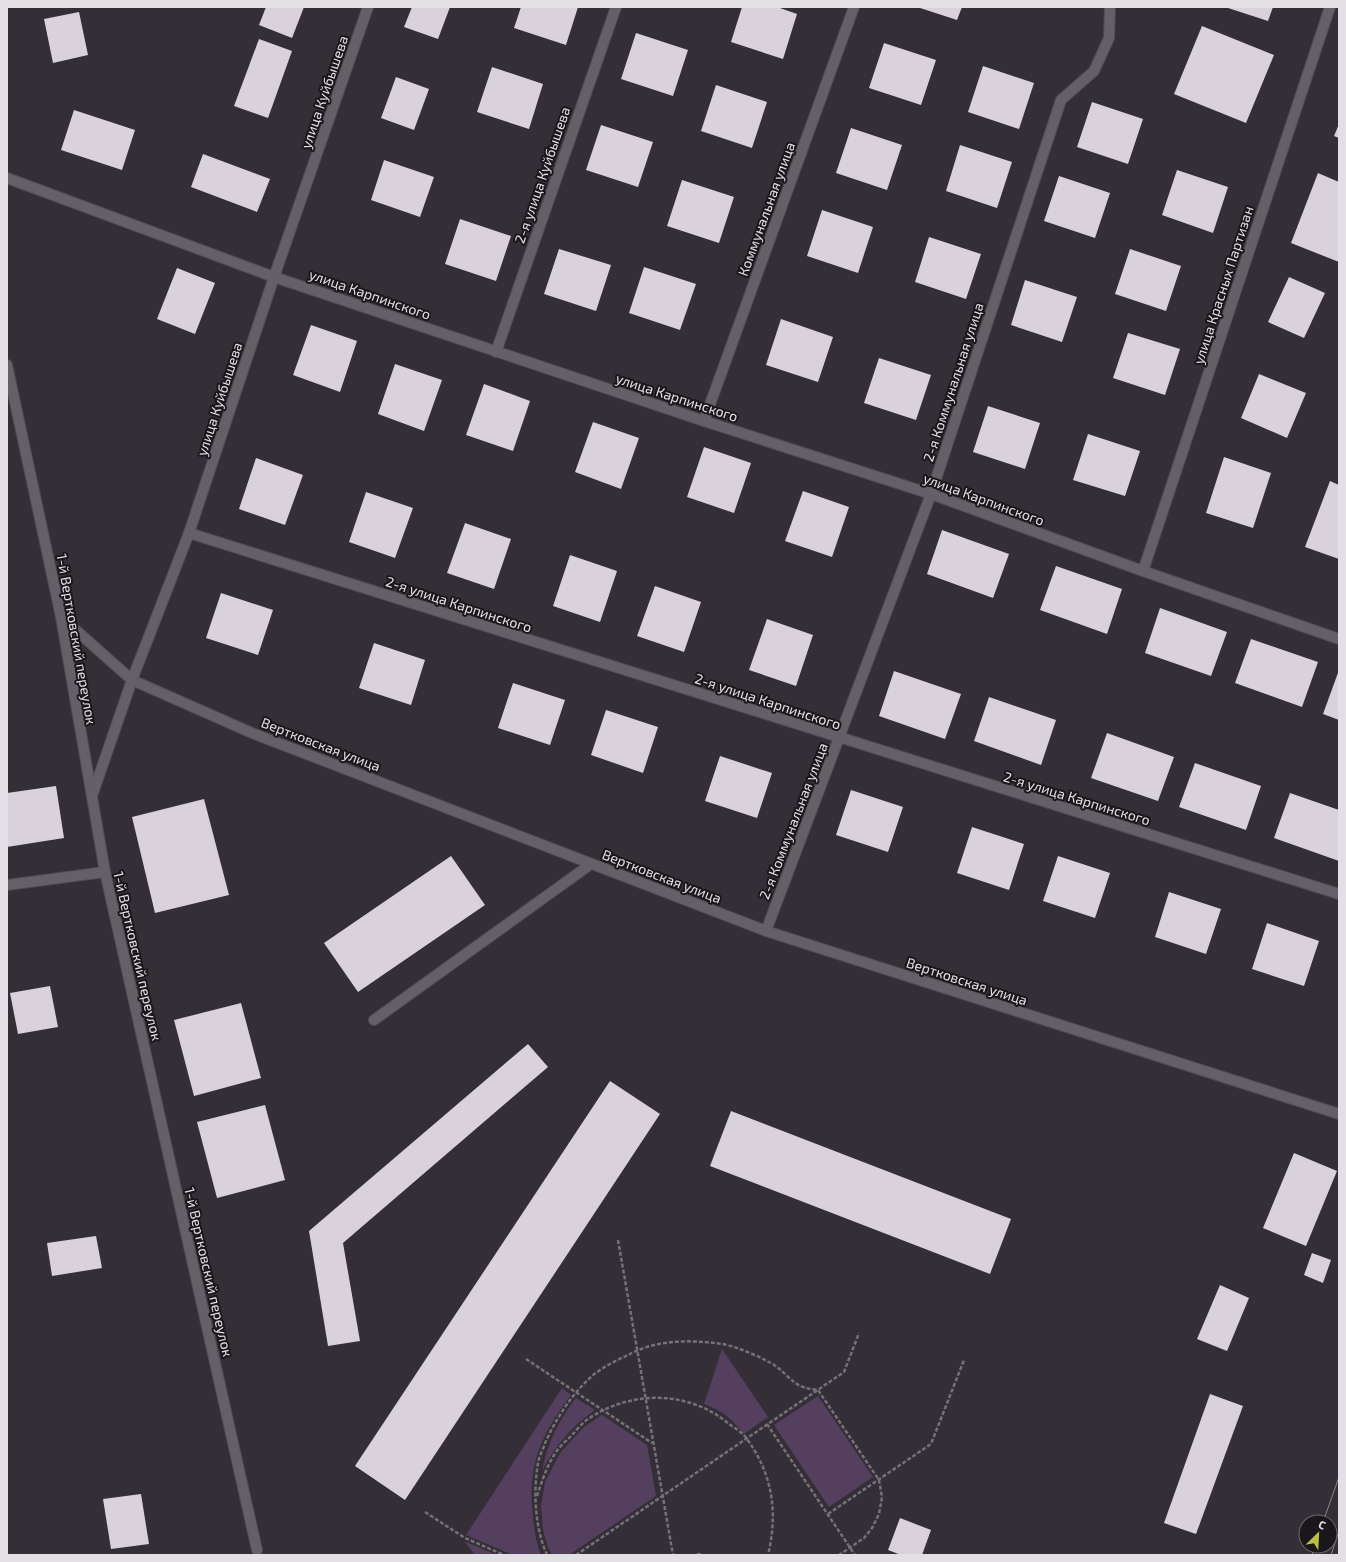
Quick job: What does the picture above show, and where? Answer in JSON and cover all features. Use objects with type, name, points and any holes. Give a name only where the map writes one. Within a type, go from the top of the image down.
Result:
[{"type":"street","name":"улица Куйбышева","points":[[91,798],[132,680],[189,533],[274,276],[368,7]]},
{"type":"street","name":"2-я улица Куйбышева","points":[[496,352],[616,7]]},
{"type":"street","name":"Коммунальная улица","points":[[704,421],[854,7]]},
{"type":"street","name":"2-я Коммунальная улица","points":[[766,931],[931,494],[1061,100],[1094,71],[1109,38],[1110,7]]},
{"type":"street","name":"улица Красных Партизан","points":[[1143,572],[1330,7]]},
{"type":"street","name":"улица Карпинского","points":[[7,178],[274,276],[496,352],[931,494],[1143,572],[1339,639]]},
{"type":"street","name":"1-й Вертковский переулок","points":[[7,365],[60,617],[105,872],[257,1550]]},
{"type":"street","name":"2-я улица Карпинского","points":[[189,533],[1339,894]]},
{"type":"street","name":"Вертковская улица","points":[[60,617],[132,680],[252,733],[766,931],[1339,1114]]},
{"type":"street","name":"Вертковская улица","points":[[374,1020],[591,864]]},
{"type":"street","points":[[7,885],[105,872]]},
{"type":"path","points":[[618,1240],[673,1555]]},
{"type":"path","points":[[576,1555],[844,1372],[859,1333]]},
{"type":"path","points":[[547,1555],[540,1540],[535,1500],[538,1462],[550,1432],[568,1402],[592,1376],[615,1361],[637,1350],[658,1344],[692,1341],[724,1344],[755,1355],[777,1367],[797,1385],[808,1389],[818,1390]]},
{"type":"path","points":[[526,1359],[653,1444]]},
{"type":"path","points":[[828,1514],[931,1444],[964,1360]]},
{"type":"path","points":[[818,1390],[878,1480],[882,1497],[879,1514],[872,1528],[864,1538],[839,1555]]},
{"type":"path","points":[[535,1500],[544,1475],[556,1451],[587,1419],[621,1402],[645,1397],[680,1399],[716,1413],[747,1438],[764,1468],[773,1502],[773,1536],[768,1555]]},
{"type":"path","points":[[767,1424],[856,1555]]},
{"type":"path","points":[[425,1512],[465,1538],[504,1555]]},
{"type":"path","points":[[698,1555],[702,1555]]},
{"type":"shaded area","points":[[722,1349],[768,1417],[744,1434],[735,1423],[726,1416],[704,1404]]},
{"type":"shaded area","points":[[562,1388],[571,1395],[544,1437],[538,1451],[532,1481],[534,1526],[541,1555],[513,1555],[466,1535]]},
{"type":"shaded area","points":[[818,1396],[873,1477],[829,1507],[774,1425]]},
{"type":"shaded area","points":[[576,1398],[595,1410],[579,1423],[558,1445],[542,1471],[554,1432]]},
{"type":"shaded area","points":[[602,1415],[647,1445],[656,1496],[569,1555],[552,1555],[548,1548],[543,1530],[541,1506],[545,1482],[560,1453],[584,1427]]},
{"type":"shaded area","points":[[464,1541],[497,1555],[475,1555]]},
{"type":"building","points":[[266,7],[304,7],[292,38],[259,25]]},
{"type":"building","points":[[412,7],[450,7],[438,39],[404,27]]},
{"type":"building","points":[[521,7],[578,7],[566,45],[514,28]]},
{"type":"building","points":[[742,7],[777,7],[797,14],[783,59],[731,42]]},
{"type":"building","points":[[917,7],[962,7],[957,20]]},
{"type":"building","points":[[1225,7],[1273,7],[1268,21]]},
{"type":"building","points":[[79,12],[88,55],[53,63],[44,19]]},
{"type":"building","points":[[1202,26],[1274,55],[1246,123],[1174,94]]},
{"type":"building","points":[[636,33],[688,50],[673,96],[621,79]]},
{"type":"building","points":[[259,39],[292,51],[268,118],[234,106]]},
{"type":"building","points":[[884,43],[936,60],[921,105],[869,88]]},
{"type":"building","points":[[983,66],[1034,83],[1019,129],[968,112]]},
{"type":"building","points":[[492,67],[543,84],[529,129],[477,112]]},
{"type":"building","points":[[396,77],[429,89],[414,130],[381,118]]},
{"type":"building","points":[[716,85],[767,102],[752,148],[701,131]]},
{"type":"building","points":[[1092,102],[1143,119],[1128,164],[1077,147]]},
{"type":"building","points":[[74,110],[135,130],[122,170],[61,150]]},
{"type":"building","points":[[1339,124],[1339,138],[1334,136]]},
{"type":"building","points":[[601,125],[653,142],[638,187],[586,170]]},
{"type":"building","points":[[851,128],[902,145],[887,190],[836,173]]},
{"type":"building","points":[[960,145],[1012,162],[997,208],[946,191]]},
{"type":"building","points":[[203,154],[270,179],[257,212],[191,187]]},
{"type":"building","points":[[384,160],[434,177],[420,217],[371,200]]},
{"type":"building","points":[[1177,170],[1228,187],[1213,233],[1162,215]]},
{"type":"building","points":[[1318,173],[1339,182],[1339,262],[1291,243]]},
{"type":"building","points":[[1059,176],[1110,193],[1095,238],[1044,221]]},
{"type":"building","points":[[682,180],[734,197],[719,243],[667,226]]},
{"type":"building","points":[[822,210],[873,227],[858,273],[807,256]]},
{"type":"building","points":[[460,219],[511,236],[496,281],[445,264]]},
{"type":"building","points":[[929,237],[981,254],[966,299],[915,282]]},
{"type":"building","points":[[559,249],[611,265],[596,311],[544,294]]},
{"type":"building","points":[[1130,249],[1181,266],[1166,311],[1115,294]]},
{"type":"building","points":[[644,267],[696,284],[680,330],[629,313]]},
{"type":"building","points":[[177,268],[215,283],[195,334],[157,319]]},
{"type":"building","points":[[1289,277],[1325,293],[1304,338],[1268,322]]},
{"type":"building","points":[[1025,280],[1077,297],[1062,342],[1011,325]]},
{"type":"building","points":[[781,319],[833,337],[818,382],[766,365]]},
{"type":"building","points":[[311,325],[357,341],[340,392],[293,375]]},
{"type":"building","points":[[1128,333],[1180,349],[1165,395],[1113,378]]},
{"type":"building","points":[[879,358],[931,375],[916,420],[864,403]]},
{"type":"building","points":[[395,364],[442,380],[424,431],[378,414]]},
{"type":"building","points":[[1259,374],[1306,393],[1287,438],[1241,418]]},
{"type":"building","points":[[484,384],[530,401],[513,451],[466,435]]},
{"type":"building","points":[[988,406],[1040,423],[1025,469],[973,452]]},
{"type":"building","points":[[593,422],[639,438],[621,489],[575,472]]},
{"type":"building","points":[[1088,434],[1140,451],[1125,496],[1073,480]]},
{"type":"building","points":[[704,447],[751,463],[734,513],[687,497]]},
{"type":"building","points":[[1224,457],[1271,473],[1253,528],[1206,513]]},
{"type":"building","points":[[256,458],[303,475],[285,525],[239,509]]},
{"type":"building","points":[[1330,481],[1339,485],[1339,559],[1305,547]]},
{"type":"building","points":[[803,491],[849,507],[832,557],[785,541]]},
{"type":"building","points":[[366,492],[413,508],[395,558],[349,542]]},
{"type":"building","points":[[465,523],[511,539],[494,589],[447,573]]},
{"type":"building","points":[[942,530],[1009,554],[993,598],[927,574]]},
{"type":"building","points":[[570,555],[617,571],[600,622],[553,606]]},
{"type":"building","points":[[1056,566],[1122,589],[1107,634],[1040,610]]},
{"type":"building","points":[[655,586],[701,602],[684,652],[637,636]]},
{"type":"building","points":[[221,593],[273,610],[258,655],[206,638]]},
{"type":"building","points":[[1160,608],[1227,632],[1211,676],[1145,653]]},
{"type":"building","points":[[767,619],[813,635],[796,686],[749,670]]},
{"type":"building","points":[[1251,639],[1318,662],[1302,707],[1235,683]]},
{"type":"building","points":[[374,643],[425,660],[411,705],[359,688]]},
{"type":"building","points":[[1339,670],[1339,720],[1323,714]]},
{"type":"building","points":[[894,671],[961,694],[945,739],[879,716]]},
{"type":"building","points":[[513,683],[565,700],[550,745],[498,728]]},
{"type":"building","points":[[989,697],[1056,720],[1041,765],[974,741]]},
{"type":"building","points":[[606,710],[658,727],[643,773],[591,755]]},
{"type":"building","points":[[1107,733],[1174,757],[1158,801],[1091,778]]},
{"type":"building","points":[[720,756],[772,773],[757,818],[705,801]]},
{"type":"building","points":[[1195,763],[1261,786],[1246,830],[1179,807]]},
{"type":"building","points":[[56,786],[64,838],[7,847],[7,793]]},
{"type":"building","points":[[851,790],[903,807],[888,852],[836,835]]},
{"type":"building","points":[[1290,793],[1339,810],[1339,861],[1274,838]]},
{"type":"building","points":[[204,799],[229,895],[155,913],[132,817]]},
{"type":"building","points":[[972,827],[1024,844],[1009,890],[957,873]]},
{"type":"building","points":[[451,856],[485,905],[358,992],[324,943]]},
{"type":"building","points":[[1058,856],[1110,873],[1095,918],[1043,901]]},
{"type":"building","points":[[1169,892],[1221,909],[1206,954],[1155,937]]},
{"type":"building","points":[[1267,923],[1319,941],[1304,986],[1252,969]]},
{"type":"building","points":[[50,986],[58,1027],[18,1034],[10,993]]},
{"type":"building","points":[[241,1003],[261,1078],[194,1096],[174,1020]]},
{"type":"building","points":[[528,1044],[548,1067],[343,1243],[360,1341],[328,1346],[309,1231]]},
{"type":"building","points":[[610,1081],[660,1114],[405,1500],[355,1466]]},
{"type":"building","points":[[265,1105],[285,1180],[217,1198],[197,1122]]},
{"type":"building","points":[[731,1111],[1011,1219],[990,1274],[710,1166]]},
{"type":"building","points":[[1294,1153],[1337,1171],[1306,1246],[1263,1228]]},
{"type":"building","points":[[96,1236],[102,1268],[52,1276],[47,1243]]},
{"type":"building","points":[[1312,1253],[1331,1260],[1323,1283],[1304,1275]]},
{"type":"building","points":[[1220,1285],[1249,1298],[1227,1351],[1197,1339]]},
{"type":"building","points":[[1210,1394],[1243,1406],[1196,1534],[1164,1523]]},
{"type":"building","points":[[141,1494],[149,1544],[111,1549],[103,1499]]},
{"type":"building","points":[[900,1518],[931,1530],[922,1555],[901,1555],[888,1550]]},
{"type":"tram line","points":[[1326,1514],[1339,1477]]},
{"type":"tram line","points":[[1331,1555],[1339,1531]]}]
